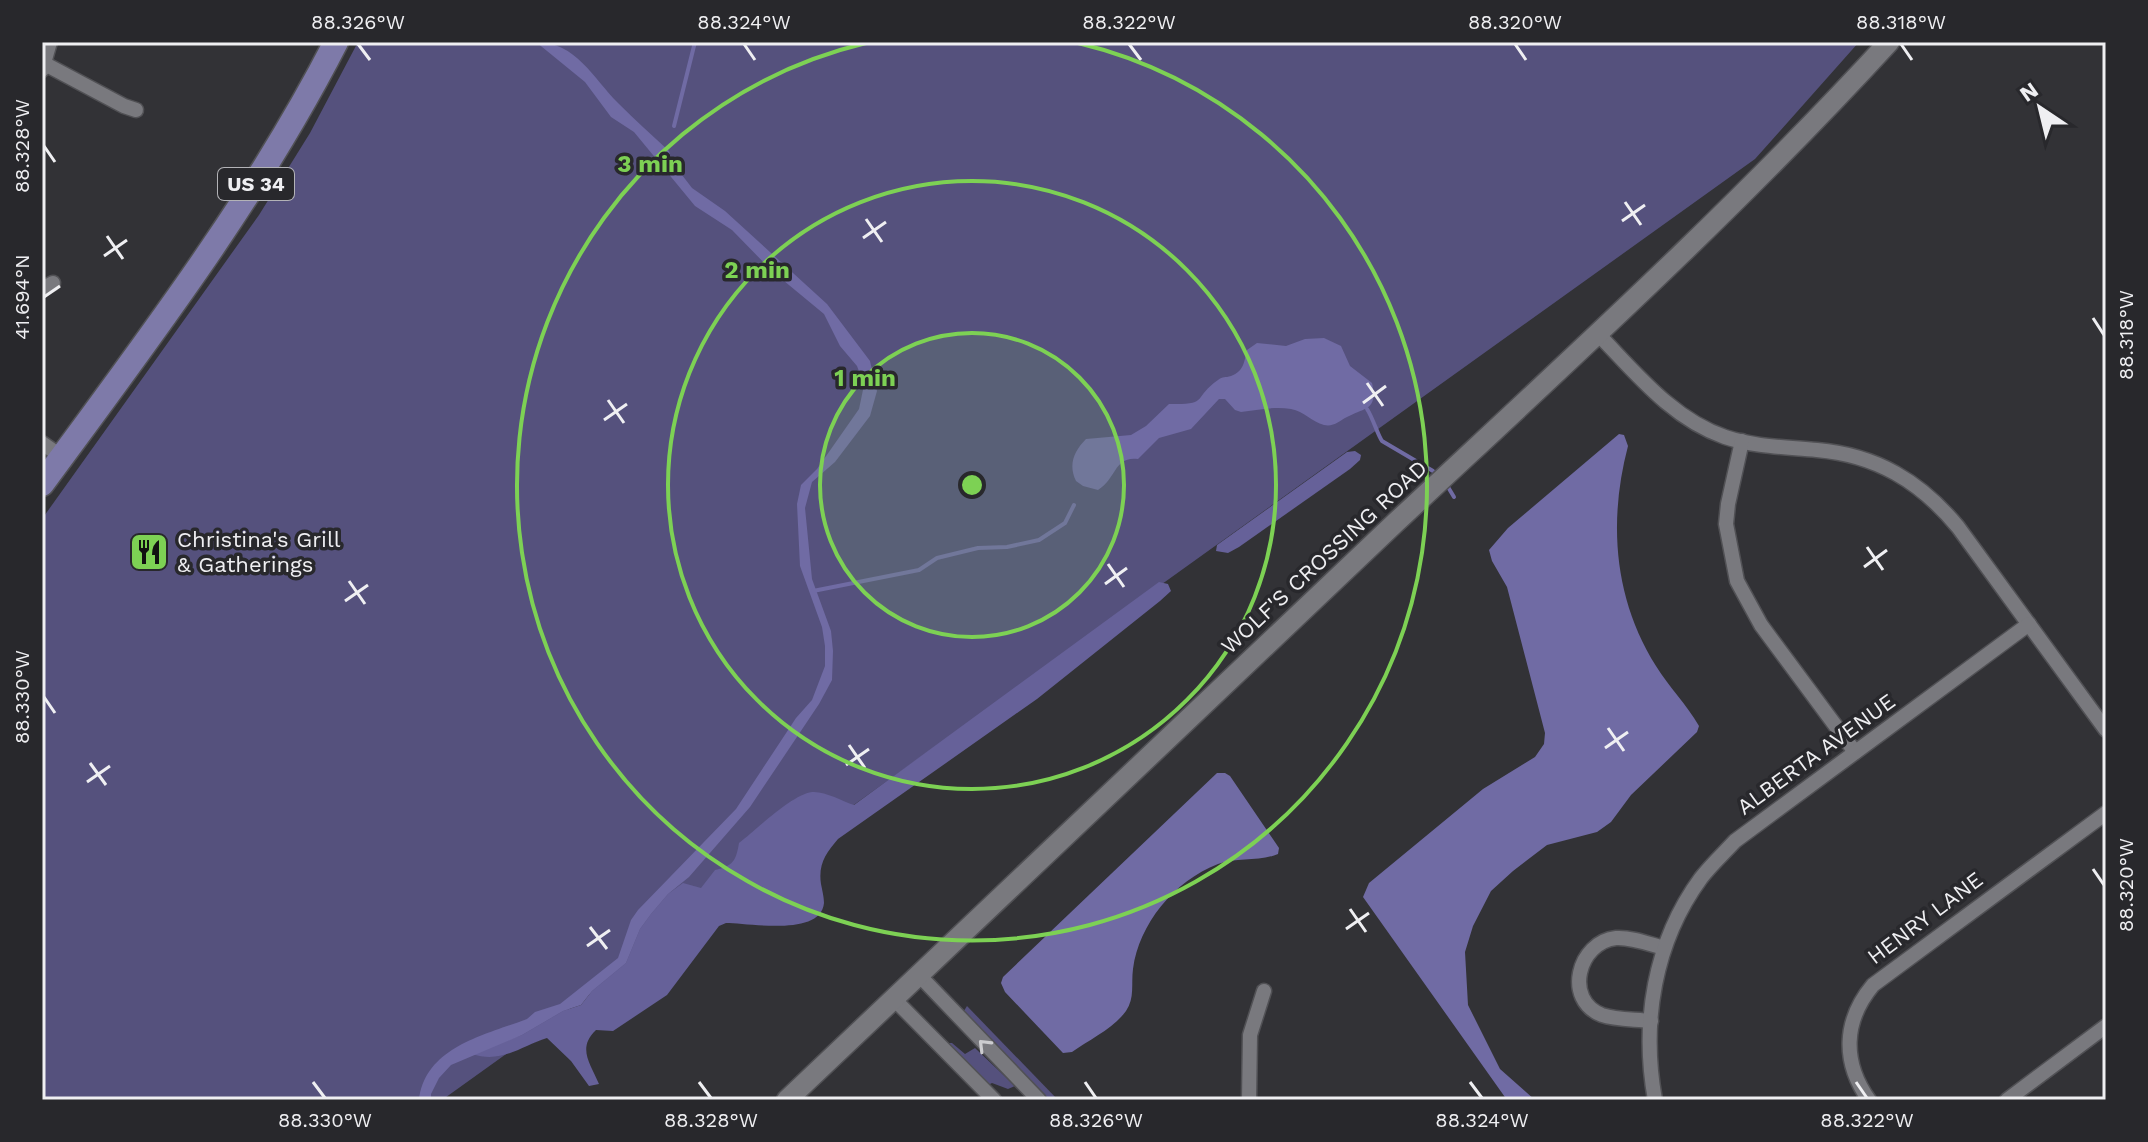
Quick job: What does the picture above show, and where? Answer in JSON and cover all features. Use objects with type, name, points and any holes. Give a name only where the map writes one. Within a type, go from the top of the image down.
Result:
[{"type":"main road","name":"US 34","points":[[42,484],[248,196],[336,42]]},
{"type":"main road","name":"WOLF'S CROSSING ROAD","points":[[787,1100],[1597,333],[1797,139],[1889,42]]},
{"type":"street","points":[[50,42],[43,67],[136,110]]},
{"type":"street","points":[[1597,333],[1677,411],[1707,429],[1742,441],[1848,454],[1876,462],[1905,477],[1943,508],[2106,730]]},
{"type":"street","points":[[1742,441],[1726,524],[1737,581],[1761,625],[1855,752]]},
{"type":"street","points":[[42,443],[62,457]]},
{"type":"street","name":"ALBERTA AVENUE","points":[[1655,1100],[1652,1084],[1653,987],[1664,948],[1702,877],[1735,841],[2029,624]]},
{"type":"street","name":"HENRY LANE","points":[[1869,1100],[1850,1063],[1848,1037],[1861,999],[1885,975],[2106,813]]},
{"type":"street","points":[[1651,1021],[1600,1014],[1587,1004],[1578,987],[1579,970],[1588,955],[1601,943],[1613,938],[1631,939],[1664,948]]},
{"type":"street","points":[[918,974],[1039,1100]]},
{"type":"street","points":[[1249,1100],[1250,1035],[1264,991]]},
{"type":"street","points":[[893,998],[994,1100]]},
{"type":"street","points":[[2007,1100],[2106,1026]]},
{"type":"shaded area","points":[[358,42],[1859,42],[1755,159],[442,1100],[42,1100],[42,519],[259,215],[310,133]]},
{"type":"shaded area","points":[[536,42],[562,48],[583,63],[618,103],[669,151],[672,162],[692,188],[725,211],[827,304],[870,361],[877,391],[870,416],[835,462],[812,482],[805,508],[812,579],[831,631],[833,651],[832,680],[819,704],[750,807],[689,877],[668,894],[651,914],[640,929],[626,963],[592,991],[581,1005],[563,1011],[522,1035],[451,1065],[439,1078],[431,1100],[419,1100],[432,1067],[445,1055],[476,1038],[560,1004],[618,958],[631,920],[638,910],[736,809],[796,718],[812,700],[825,666],[825,646],[822,627],[800,566],[797,504],[801,485],[817,469],[859,409],[864,385],[857,366],[840,346],[824,314],[772,271],[732,230],[695,206],[634,132],[611,117],[585,82]]},
{"type":"shaded area","points":[[1324,338],[1341,346],[1350,366],[1372,383],[1373,399],[1368,407],[1328,425],[1291,409],[1241,412],[1225,399],[1219,399],[1191,429],[1159,438],[1138,459],[1120,464],[1098,490],[1076,481],[1072,469],[1074,458],[1086,439],[1131,435],[1146,426],[1169,404],[1196,402],[1220,379],[1239,372],[1247,350],[1257,343],[1286,346],[1305,339]]},
{"type":"shaded area","points":[[1619,434],[1624,435],[1628,446],[1618,503],[1617,531],[1623,587],[1642,640],[1661,674],[1699,726],[1697,732],[1631,795],[1611,822],[1597,832],[1547,845],[1513,871],[1491,891],[1473,926],[1465,952],[1468,1005],[1500,1069],[1535,1100],[1507,1100],[1363,897],[1369,883],[1483,789],[1535,757],[1544,744],[1545,733],[1507,587],[1489,550],[1508,528]]},
{"type":"shaded area","points":[[1355,451],[1361,455],[1360,460],[1350,469],[1239,547],[1228,553],[1216,551],[1217,545],[1347,452]]},
{"type":"shaded area","points":[[1159,582],[1168,584],[1171,591],[1160,601],[1037,699],[838,839],[822,865],[820,877],[824,903],[820,914],[811,920],[782,926],[726,923],[719,926],[667,995],[613,1031],[596,1030],[586,1049],[599,1084],[589,1086],[571,1061],[547,1038],[493,1057],[472,1054],[522,1035],[563,1011],[581,1005],[592,991],[626,963],[640,929],[668,894],[683,883],[701,888],[715,870],[733,862],[739,843],[794,799],[817,792],[854,805]]},
{"type":"shaded area","points":[[1217,773],[1230,776],[1279,848],[1278,854],[1218,864],[1187,881],[1173,893],[1151,920],[1143,936],[1133,969],[1132,996],[1126,1011],[1101,1033],[1072,1052],[1063,1053],[1005,992],[1001,983],[1003,977]]},
{"type":"shaded area","points":[[967,1006],[1058,1100],[1045,1100],[962,1014]]},
{"type":"shaded area","points":[[945,1043],[952,1043],[965,1054],[975,1048],[1015,1086],[1008,1089],[992,1083],[986,1086]]},
{"type":"waterway","points":[[674,126],[695,42]]},
{"type":"waterway","points":[[1367,409],[1382,441],[1433,471]]},
{"type":"waterway","points":[[1448,487],[1454,497]]},
{"type":"waterway","points":[[813,591],[919,570],[937,558],[978,548],[1007,547],[1039,540],[1065,523],[1074,505]]},
{"type":"place","name":"Christina's Grill & Gatherings","points":[[149,552]]}]
